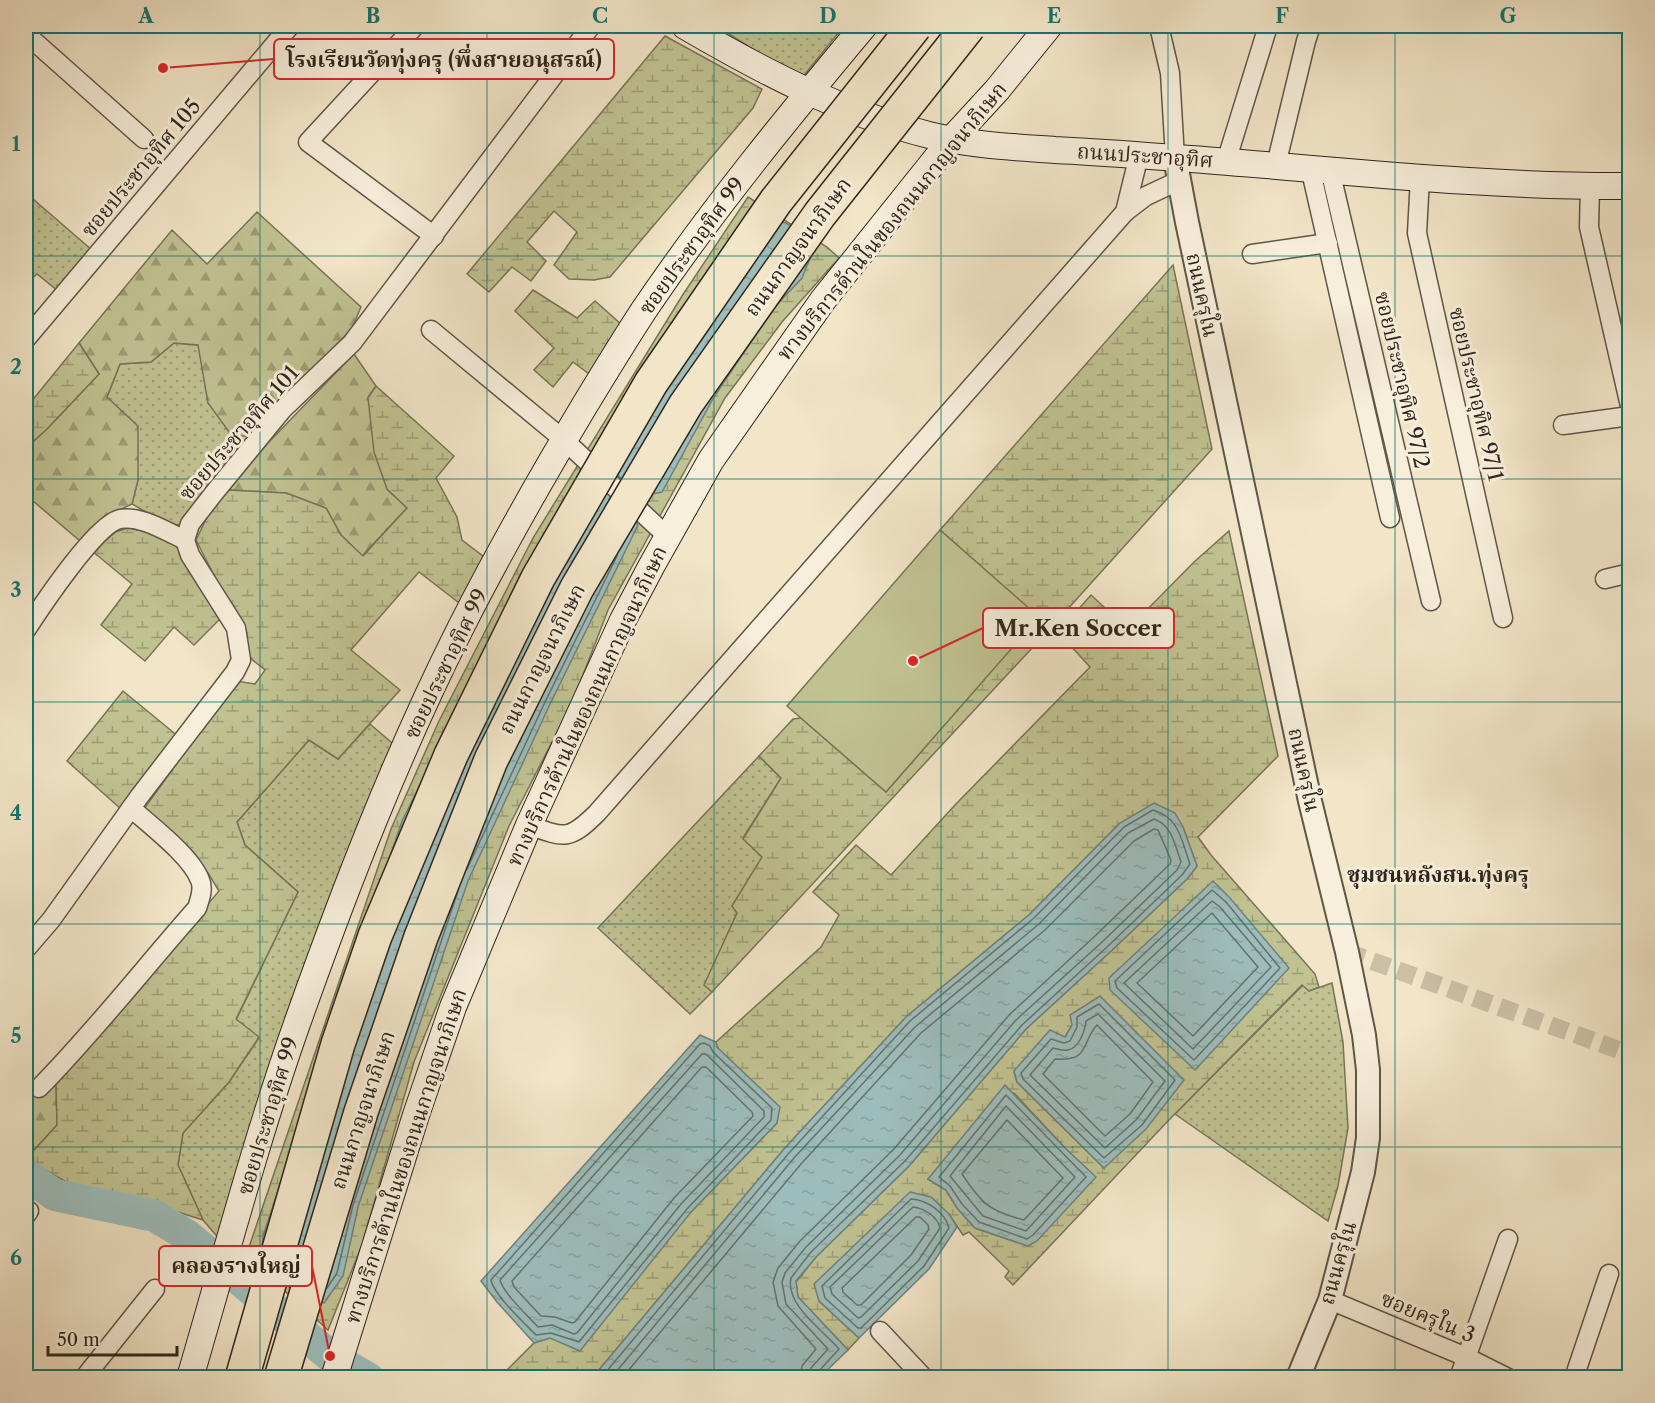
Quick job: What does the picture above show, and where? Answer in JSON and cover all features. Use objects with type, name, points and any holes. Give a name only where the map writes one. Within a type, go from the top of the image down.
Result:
[{"type":"highway","name":"ถนนกาญจนาภิเษก","points":[[242,1377],[338,1044],[375,936],[451,755],[538,578],[670,354],[776,201],[915,26]]},
{"type":"highway","name":"ถนนกาญจนาภิเษก","points":[[281,1377],[361,1112],[421,937],[491,760],[577,588],[686,404],[819,214],[969,26]]},
{"type":"main road","name":"ถนนประชาอุทิศ","points":[[685,26],[722,48],[808,92],[879,119],[928,135],[952,140],[1001,146],[1138,155],[1177,169],[1226,162],[1420,178],[1629,186]]},
{"type":"main road","name":"ซอยประชาอุทิศ 99","points":[[190,1377],[264,1123],[297,1022],[380,808],[407,743],[459,631],[564,440],[656,293],[703,227],[808,92],[864,26]]},
{"type":"main road","name":"ทางบริการด้านในของถนนกาญจนาภิเษก","points":[[334,1375],[449,1018],[529,825],[623,620],[667,536],[711,460],[823,300],[952,140],[997,90],[1049,26]]},
{"type":"street","name":"ซอยประชาอุทิศ 105","points":[[27,334],[290,26]]},
{"type":"street","points":[[415,26],[308,142],[434,236]]},
{"type":"street","name":"ซอยประชาอุทิศ 101","points":[[185,540],[190,524],[282,410],[352,343],[591,26]]},
{"type":"street","points":[[529,825],[555,834],[575,832],[597,813],[1125,212],[1177,169],[1170,73],[1159,26]]},
{"type":"street","points":[[1226,162],[1268,26]]},
{"type":"street","points":[[1276,165],[1311,26]]},
{"type":"street","points":[[26,34],[144,139]]},
{"type":"street","points":[[1125,212],[1138,155]]},
{"type":"street","points":[[1320,168],[1328,243],[1390,518]]},
{"type":"street","name":"ซอยประชาอุทิศ 97/2","points":[[1320,168],[1431,601]]},
{"type":"street","name":"ถนนครุใน","points":[[1177,169],[1310,801],[1347,952],[1364,1035],[1368,1070],[1368,1138],[1363,1172],[1330,1299],[1298,1377]]},
{"type":"street","name":"ซอยประชาอุทิศ 97/1","points":[[1420,178],[1417,233],[1503,618]]},
{"type":"street","points":[[1590,186],[1589,227],[1629,406]]},
{"type":"street","points":[[1252,254],[1328,243]]},
{"type":"street","points":[[431,330],[564,440],[667,536]]},
{"type":"street","points":[[1563,425],[1629,416]]},
{"type":"street","points":[[26,630],[68,569],[109,524],[121,519],[139,520],[185,540],[190,555],[236,628],[241,660],[235,672],[131,808],[51,920],[26,949]]},
{"type":"street","points":[[1605,579],[1629,573]]},
{"type":"street","points":[[39,1088],[76,1049],[131,982],[197,908],[201,898],[201,881],[185,858],[131,808]]},
{"type":"street","points":[[1459,1377],[1508,1239]]},
{"type":"street","points":[[1574,1377],[1609,1274]]},
{"type":"street","points":[[84,1377],[155,1289]]},
{"type":"street","name":"ซอยครุใน 3","points":[[1330,1299],[1509,1377]]},
{"type":"street","points":[[880,1331],[924,1377]]},
{"type":"green space","points":[[716,26],[844,26],[801,79]]},
{"type":"green space","points":[[665,36],[762,89],[753,108],[610,277],[594,280],[569,279],[554,265],[577,232],[554,211],[527,242],[546,261],[531,281],[512,267],[489,292],[467,274]]},
{"type":"green space","points":[[26,193],[92,250],[58,291],[37,274],[29,281],[26,278]]},
{"type":"green space","points":[[748,197],[827,247],[839,258],[782,322],[725,398],[608,610],[573,701],[509,826],[414,1062],[362,1245],[328,1330],[246,1256],[391,829],[439,721],[533,538],[682,296]]},
{"type":"green space","points":[[257,212],[361,307],[352,328],[254,436],[232,436],[208,403],[198,345],[174,343],[151,362],[120,364],[107,397],[138,426],[138,480],[132,504],[107,516],[80,541],[26,495],[26,448],[99,374],[79,343],[172,230],[207,264]]},
{"type":"green space","points":[[1173,265],[1212,449],[1047,632],[712,992],[704,985],[737,913],[732,906],[762,857],[743,839],[781,778],[759,756],[793,719],[801,718],[886,792],[1038,617],[940,530]]},
{"type":"green space","points":[[533,290],[577,318],[595,301],[622,325],[593,377],[573,362],[553,387],[534,370],[554,348],[515,311]]},
{"type":"green space","points":[[79,343],[99,374],[26,448],[26,408]]},
{"type":"green space","points":[[174,343],[199,345],[208,403],[254,436],[215,476],[182,522],[174,528],[132,504],[138,480],[107,397],[120,364],[151,362]]},
{"type":"green space","points":[[354,354],[376,386],[368,398],[387,489],[407,508],[362,556],[341,535],[326,508],[286,493],[229,490],[267,444]]},
{"type":"green space","points":[[376,386],[454,456],[436,478],[457,517],[462,540],[492,563],[463,606],[419,572],[351,650],[400,690],[338,759],[309,740],[237,822],[245,845],[298,892],[236,1019],[259,1037],[229,1082],[183,1133],[178,1165],[203,1220],[124,1195],[68,1183],[26,1159],[57,1125],[56,1083],[219,891],[208,873],[144,809],[236,681],[255,684],[265,670],[244,653],[229,605],[196,540],[211,509],[229,490],[286,493],[326,508],[341,535],[363,556],[407,508],[387,489],[374,452],[368,398]]},
{"type":"green space","points":[[128,528],[151,533],[177,544],[220,611],[219,620],[194,645],[174,627],[145,661],[101,625],[132,584],[92,551],[105,535]]},
{"type":"green space","points":[[940,530],[1039,617],[886,792],[787,706]]},
{"type":"green space","points":[[1229,531],[1278,756],[1198,837],[1211,855],[1315,974],[1319,987],[1309,991],[1302,985],[1167,1122],[1013,1285],[1005,1277],[1009,1271],[969,1232],[963,1235],[949,1214],[819,1301],[859,1338],[848,1350],[798,1297],[796,1282],[816,1257],[909,1166],[1026,1029],[1187,879],[1197,866],[1183,827],[1120,823],[1030,914],[906,1017],[784,1149],[593,1377],[499,1378],[534,1343],[550,1338],[691,1212],[777,1123],[717,1047],[716,1042],[821,947],[839,915],[813,892],[856,845],[891,875],[955,805],[1090,667],[1058,632],[1091,595],[1128,629],[1194,562]],"holes":[[[1072,1025],[1104,1168],[1017,1082],[1014,1072],[1065,1037]],[[1014,1093],[1095,1177],[1037,1240],[1028,1246],[975,1228],[957,1208],[946,1190],[928,1179]]]},
{"type":"green space","points":[[123,691],[179,737],[121,809],[67,761]]},
{"type":"green space","points":[[370,724],[392,743],[323,915],[220,1240],[203,1220],[178,1165],[183,1133],[229,1082],[259,1038],[236,1020],[298,892],[245,845],[237,822],[309,740],[338,759]]},
{"type":"green space","points":[[759,756],[781,778],[743,838],[763,857],[732,906],[737,913],[705,985],[712,992],[690,1014],[598,928]]},
{"type":"green space","points":[[1332,983],[1343,1042],[1348,1128],[1338,1186],[1328,1221],[1175,1114],[1303,985],[1309,991]]},
{"type":"green space","points":[[26,1074],[31,1079],[56,1083],[57,1125],[26,1159]]},
{"type":"water","points":[[752,214],[786,223],[816,244],[802,278],[773,309],[714,397],[662,492],[648,495],[622,479],[597,456]]},
{"type":"water","points":[[577,480],[614,495],[638,525],[551,702],[468,881],[358,1207],[343,1276],[324,1303],[289,1287],[261,1262],[263,1236],[402,821],[535,555]]},
{"type":"water","points":[[1154,803],[1175,813],[1183,827],[1197,866],[1187,879],[1026,1029],[909,1166],[816,1257],[796,1281],[798,1297],[848,1350],[820,1377],[593,1377],[784,1149],[906,1017],[1030,914],[1120,823]]},
{"type":"water","points":[[1213,881],[1289,968],[1195,1070],[1110,990],[1109,978]]},
{"type":"water","points":[[1100,996],[1184,1080],[1146,1129],[1104,1168],[1017,1082],[1014,1071],[1050,1030],[1065,1037],[1072,1025],[1070,1015]]},
{"type":"water","points":[[700,1035],[716,1042],[717,1047],[780,1107],[777,1123],[691,1212],[580,1351],[550,1338],[534,1343],[481,1281]]},
{"type":"water","points":[[1005,1085],[1096,1177],[1037,1241],[1028,1246],[975,1228],[957,1208],[946,1190],[928,1179]]},
{"type":"water","points":[[910,1192],[931,1197],[949,1214],[957,1227],[929,1269],[859,1338],[819,1301],[814,1284]]},
{"type":"waterway","points":[[26,1175],[55,1195],[155,1216],[188,1236],[330,1356],[368,1378]]},
{"type":"tunnel","points":[[1347,952],[1630,1054]]},
{"type":"place","name":"โรงเรียนวัดทุ่งครุ (พึ่งสายอนุสรณ์)","points":[[163,68]]},
{"type":"place","name":"Mr.Ken Soccer","points":[[913,661]]},
{"type":"place","name":"คลองรางใหญ่","points":[[330,1356]]},
{"type":"district","name":"ชุมชนหลังสน.ทุ่งครุ","points":[[1438,874]]}]
